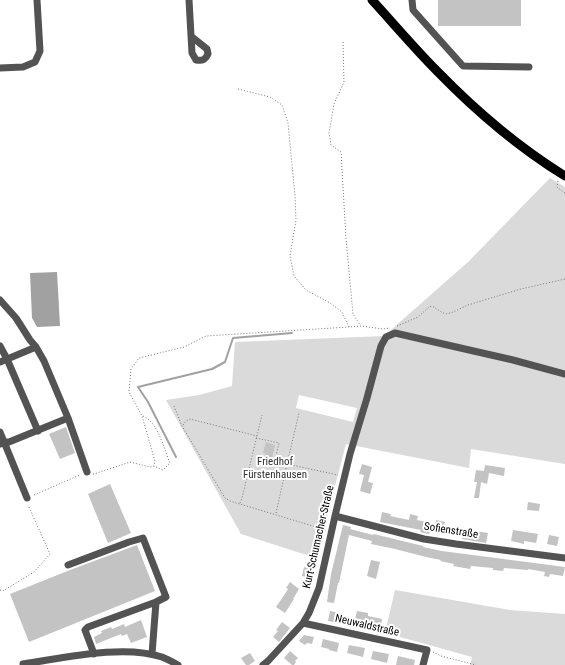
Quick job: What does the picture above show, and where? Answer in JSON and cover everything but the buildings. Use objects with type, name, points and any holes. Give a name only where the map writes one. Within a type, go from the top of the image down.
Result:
[{"type":"main road","points":[[372,0],[437,72],[469,102],[510,138],[563,174]]},
{"type":"street","points":[[0,68],[23,67],[35,62],[40,51],[37,0]]},
{"type":"street","points":[[189,0],[193,60],[201,61],[205,59],[208,54],[207,49],[192,37]]},
{"type":"street","points":[[412,0],[413,10],[463,66],[529,67]]},
{"type":"street","points":[[0,300],[16,318],[30,340],[36,346],[91,473]]},
{"type":"street","name":"Kurt-Schumacher-Straße","points":[[263,665],[303,623],[309,613],[319,588],[344,476],[381,346],[386,337],[395,333],[513,360],[565,374]]},
{"type":"street","points":[[0,346],[3,360],[38,431]]},
{"type":"street","points":[[3,360],[36,346]]},
{"type":"street","points":[[2,443],[9,442],[68,418]]},
{"type":"street","points":[[0,432],[2,443],[27,498]]},
{"type":"street","name":"Sofienstraße","points":[[335,516],[424,539],[565,558]]},
{"type":"street","points":[[68,565],[143,538],[166,597],[88,627],[85,630],[94,654]]},
{"type":"street","points":[[152,654],[156,602]]},
{"type":"street","name":"Neuwaldstraße","points":[[303,623],[426,650]]},
{"type":"street","points":[[423,665],[426,650]]},
{"type":"street","points":[[23,664],[109,652],[135,652],[163,657],[178,665]]},
{"type":"path","points":[[343,42],[344,82],[334,104],[329,133],[331,145],[341,152],[346,239],[353,314],[361,326]]},
{"type":"path","points":[[238,89],[270,97],[282,105],[288,123],[295,196],[296,220],[290,256],[294,276],[306,290],[330,303],[342,312],[349,327]]},
{"type":"path","points":[[563,174],[557,187],[565,193]]},
{"type":"path","points":[[398,326],[418,317],[432,306],[443,313],[448,314],[476,302],[521,289],[565,279]]},
{"type":"path","points":[[154,466],[155,461],[142,416],[129,392],[131,369],[139,358],[184,347],[206,336],[361,326],[383,329],[390,328]]},
{"type":"path","points":[[174,406],[182,426],[225,498],[230,501],[332,531]]},
{"type":"path","points":[[276,514],[299,413]]},
{"type":"path","points":[[240,503],[262,415]]},
{"type":"path","points":[[0,590],[3,591],[34,572],[50,554],[26,499],[27,498],[91,473],[130,462],[150,467],[154,466],[163,470],[170,462],[156,428],[142,416]]},
{"type":"path","points":[[182,426],[190,419],[279,443],[275,461],[344,476]]},
{"type":"path","points":[[426,650],[441,656],[476,665]]},
{"type":"green space","name":"Friedhof Fürstenhausen","points":[[550,178],[565,187],[565,464],[471,449],[469,468],[346,444],[316,558],[241,534],[166,400],[199,395],[232,386],[235,342],[384,336],[468,262]],"holes":[[[299,395],[357,408],[353,422],[296,408]]]},
{"type":"green space","points":[[395,590],[510,610],[565,614],[565,665],[470,665],[472,657],[385,633]]},
{"type":"shaded area","points":[[57,272],[60,326],[37,327],[32,318],[30,273]]},
{"type":"waterway","points":[[176,457],[148,402],[138,387],[212,369],[225,362],[233,338],[292,333]]}]
